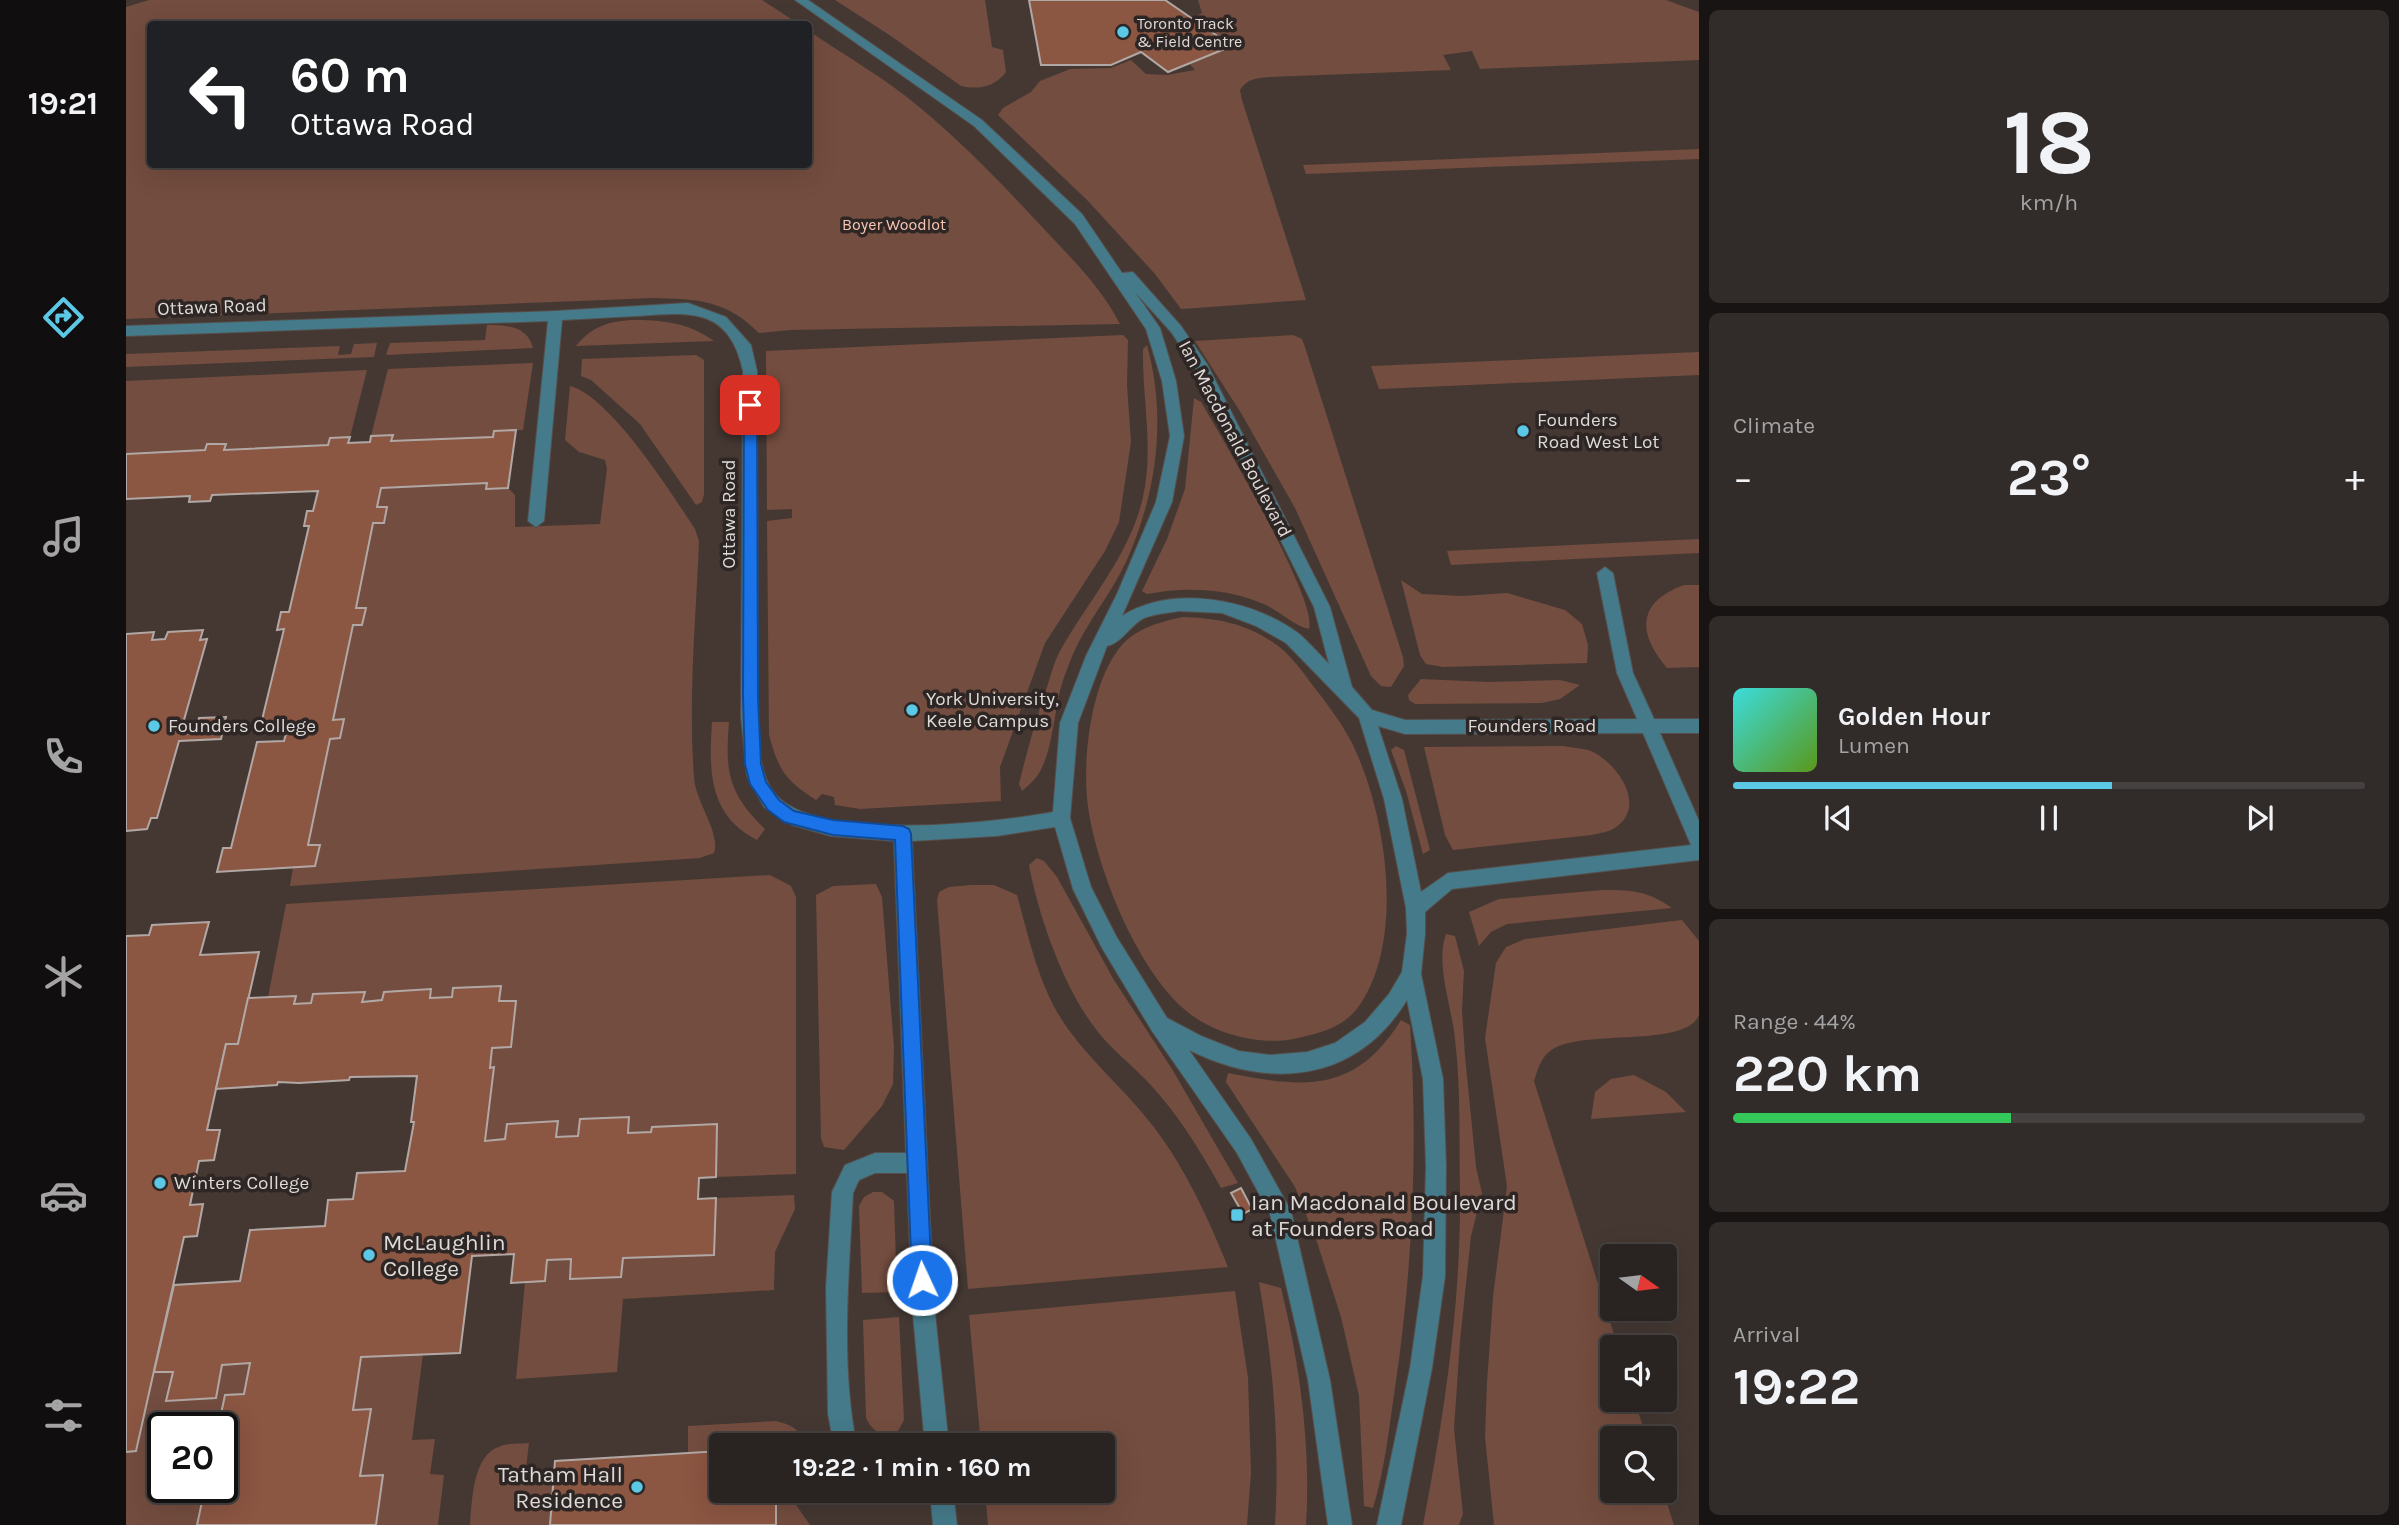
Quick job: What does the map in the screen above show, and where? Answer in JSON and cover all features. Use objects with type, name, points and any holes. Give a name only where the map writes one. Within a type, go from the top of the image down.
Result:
[{"type":"street","name":"Ian Macdonald Boulevard","points":[[801,0],[978,123],[1077,217],[1176,329],[1199,364],[1322,607],[1345,690]]},
{"type":"street","name":"Ian Macdonald Boulevard","points":[[1077,217],[1153,328],[1169,381],[1177,436],[1164,502],[1125,594],[1094,656],[1069,723],[1061,818],[1082,889],[1110,942],[1159,1024],[1244,1146],[1280,1211],[1319,1380],[1340,1525]]},
{"type":"street","name":"Ottawa Road","points":[[126,331],[555,316],[688,308],[720,320],[744,345],[750,379],[750,697],[753,764],[758,784],[774,805],[790,817],[833,827],[903,834],[1012,827],[1061,818]]},
{"type":"street","points":[[536,521],[555,316]]},
{"type":"street","points":[[1605,573],[1625,673],[1699,842]]},
{"type":"street","name":"Ian Macdonald Boulevard","points":[[1094,656],[1124,623],[1141,612],[1179,605],[1222,607],[1262,621],[1292,638],[1345,690],[1366,715],[1393,799],[1415,908],[1416,934],[1411,974],[1433,1079],[1436,1166],[1434,1276],[1421,1368],[1389,1525]]},
{"type":"street","name":"Founders Road","points":[[1366,715],[1405,727],[1699,726]]},
{"type":"street","points":[[903,834],[923,1304],[936,1433]]},
{"type":"street","points":[[1415,908],[1448,881],[1699,852]]},
{"type":"street","name":"Ian Macdonald Boulevard","points":[[1159,1024],[1205,1048],[1250,1063],[1286,1065],[1332,1056],[1366,1034],[1386,1015],[1411,974]]},
{"type":"street","points":[[843,1433],[839,1414],[837,1307],[843,1192],[852,1172],[875,1163],[917,1163]]},
{"type":"street","points":[[939,1503],[945,1525]]},
{"type":"shaded area","name":"York University, Keele Campus","points":[[126,0],[1699,0],[1699,1525],[126,1525]]},
{"type":"green space","name":"Boyer Woodlot","points":[[149,0],[762,0],[794,21],[147,21],[147,168],[812,168],[812,33],[905,96],[968,150],[1085,274],[1120,324],[790,330],[759,333],[735,314],[710,303],[653,298],[126,319],[126,7]]},
{"type":"green space","points":[[835,0],[985,0],[992,47],[1003,50],[1006,72],[997,81],[986,86],[961,86]]},
{"type":"green space","points":[[1198,0],[1666,0],[1699,12],[1699,60],[1480,69],[1472,51],[1443,55],[1451,70],[1269,77],[1249,81],[1240,90],[1242,100],[1306,300],[1181,309],[1155,274],[1088,201],[998,115],[1003,108],[1031,92],[1040,81],[1070,69],[1111,68],[1131,60],[1146,74],[1167,75],[1195,70],[1189,63],[1232,46],[1192,18],[1202,13]]},
{"type":"green space","points":[[1699,149],[1699,159],[1306,174],[1303,165]]},
{"type":"green space","points":[[630,320],[674,323],[714,341],[576,346],[600,327]]},
{"type":"green space","points":[[487,325],[509,326],[521,331],[533,348],[386,355],[390,343],[485,340]]},
{"type":"green space","points":[[1123,335],[1128,340],[1127,385],[1131,442],[1119,522],[1105,551],[1045,643],[1000,767],[1001,801],[860,809],[835,805],[834,797],[822,794],[816,800],[805,793],[790,780],[780,766],[769,735],[767,521],[792,518],[792,509],[767,510],[766,351]]},
{"type":"green space","points":[[1293,335],[1302,339],[1305,347],[1403,657],[1404,666],[1391,687],[1381,686],[1371,676],[1295,508],[1241,413],[1195,341]]},
{"type":"green space","points":[[377,343],[374,357],[126,367],[126,354],[340,346],[338,355],[351,354],[354,344]]},
{"type":"green space","points":[[1147,345],[1157,400],[1157,428],[1152,482],[1145,509],[1126,562],[1085,631],[1065,674],[1042,768],[1022,791],[1019,784],[1025,759],[1056,660],[1118,558],[1137,518],[1143,497],[1148,441],[1143,349]]},
{"type":"green space","points":[[1699,352],[1699,375],[1379,389],[1371,366]]},
{"type":"green space","points":[[696,355],[704,360],[704,494],[702,502],[696,505],[640,424],[591,380],[581,376],[582,359]]},
{"type":"green space","points":[[533,363],[523,430],[495,431],[493,437],[391,441],[392,435],[371,436],[388,369]]},
{"type":"green space","points":[[367,370],[350,437],[330,438],[328,445],[224,450],[225,444],[207,444],[205,450],[126,454],[126,381]]},
{"type":"green space","points":[[570,386],[586,394],[621,426],[671,493],[695,529],[699,541],[692,748],[695,786],[714,836],[714,853],[700,858],[290,886],[293,867],[315,865],[319,845],[308,845],[330,739],[340,738],[344,720],[333,720],[353,625],[362,625],[365,609],[356,608],[373,523],[384,523],[387,508],[377,507],[381,488],[487,483],[486,488],[508,488],[515,495],[515,527],[600,524],[607,469],[605,460],[579,452],[565,440]]},
{"type":"green space","points":[[1194,398],[1201,402],[1212,420],[1266,517],[1299,587],[1308,613],[1309,629],[1267,606],[1233,594],[1205,590],[1147,594],[1142,591],[1167,539],[1185,489]]},
{"type":"green space","points":[[1699,539],[1699,553],[1451,565],[1447,551]]},
{"type":"green space","points":[[1401,580],[1422,594],[1462,596],[1507,593],[1565,610],[1582,624],[1588,645],[1587,663],[1443,667],[1426,664],[1420,655]]},
{"type":"green space","points":[[1684,585],[1699,585],[1699,667],[1667,668],[1650,643],[1647,620],[1657,600]]},
{"type":"green space","points":[[1183,617],[1218,620],[1240,626],[1278,645],[1300,668],[1340,723],[1365,773],[1382,839],[1386,875],[1387,910],[1383,944],[1375,976],[1361,1003],[1348,1018],[1325,1031],[1298,1038],[1269,1041],[1223,1032],[1195,1018],[1166,991],[1135,943],[1121,916],[1100,859],[1088,807],[1086,769],[1090,726],[1101,684],[1118,650],[1131,637],[1165,621]]},
{"type":"green space","points":[[1421,679],[1488,682],[1560,680],[1580,685],[1560,699],[1542,703],[1415,704],[1409,700],[1408,695]]},
{"type":"green space","points":[[712,722],[729,722],[728,755],[732,781],[743,804],[765,829],[757,840],[741,830],[720,804],[712,774]]},
{"type":"green space","points":[[1396,746],[1404,750],[1430,850],[1423,854],[1406,791],[1391,750]]},
{"type":"green space","points":[[1564,746],[1591,751],[1611,765],[1619,775],[1629,798],[1629,810],[1623,820],[1611,830],[1592,835],[1453,850],[1445,835],[1424,747]]},
{"type":"green space","points":[[1037,858],[1044,861],[1057,877],[1114,980],[1172,1069],[1238,1183],[1221,1188],[1197,1146],[1169,1107],[1105,1040],[1081,1007],[1061,969],[1038,905],[1029,865]]},
{"type":"green space","points":[[770,875],[791,886],[796,897],[796,1174],[716,1177],[717,1124],[653,1127],[651,1132],[628,1133],[629,1117],[580,1119],[578,1136],[556,1137],[558,1121],[507,1124],[505,1139],[485,1141],[493,1068],[490,1068],[492,1048],[511,1047],[515,1001],[499,1001],[453,989],[452,997],[430,998],[431,989],[385,992],[382,1000],[362,1002],[364,992],[313,994],[311,1003],[294,1004],[295,996],[268,997],[286,904]]},
{"type":"green space","points":[[876,884],[882,897],[894,1047],[893,1084],[882,1106],[844,1150],[824,1147],[821,1138],[816,895],[833,886]]},
{"type":"green space","points":[[994,885],[1017,895],[1035,959],[1054,1006],[1072,1035],[1142,1112],[1165,1142],[1195,1194],[1228,1267],[968,1289],[937,900],[939,892],[949,887]]},
{"type":"green space","points":[[1603,890],[1639,893],[1672,908],[1507,924],[1491,932],[1479,946],[1469,912],[1499,899]]},
{"type":"green space","points":[[1682,920],[1699,941],[1699,1015],[1690,1025],[1656,1035],[1568,1043],[1546,1055],[1534,1081],[1600,1290],[1600,1321],[1610,1321],[1614,1335],[1600,1335],[1600,1412],[1638,1412],[1643,1426],[1600,1426],[1600,1503],[1667,1503],[1674,1525],[1494,1525],[1485,1437],[1487,1383],[1493,1297],[1507,1186],[1485,1038],[1496,963],[1506,947],[1525,939]]},
{"type":"green space","points":[[1446,934],[1455,936],[1464,971],[1462,1010],[1465,1056],[1476,1167],[1482,1193],[1471,1236],[1454,1429],[1463,1514],[1459,1525],[1423,1525],[1450,1360],[1460,1235],[1458,1077],[1453,1027],[1443,972]]},
{"type":"green space","points":[[1401,1020],[1410,1025],[1414,1116],[1410,1252],[1389,1433],[1373,1508],[1364,1506],[1359,1396],[1341,1317],[1317,1242],[1295,1187],[1226,1082],[1228,1073],[1304,1082],[1326,1080],[1346,1073],[1365,1062],[1384,1044]]},
{"type":"green space","points":[[1634,1075],[1666,1092],[1686,1112],[1591,1119],[1595,1092],[1611,1079]]},
{"type":"green space","points":[[873,1192],[882,1192],[894,1201],[897,1292],[862,1293],[859,1206],[864,1197]]},
{"type":"green space","points":[[794,1195],[795,1209],[775,1252],[774,1290],[623,1299],[617,1372],[516,1379],[525,1282],[545,1281],[547,1260],[571,1259],[570,1279],[621,1277],[623,1258],[714,1255],[716,1198]]},
{"type":"green space","points":[[1259,1282],[1281,1288],[1294,1346],[1305,1435],[1306,1525],[1275,1525],[1277,1463],[1274,1403]]},
{"type":"green space","points":[[1235,1291],[1248,1378],[1251,1473],[1247,1525],[988,1525],[986,1503],[1115,1503],[1115,1433],[980,1433],[969,1315]]},
{"type":"green space","points":[[899,1317],[904,1420],[898,1431],[892,1433],[875,1430],[866,1418],[863,1320]]},
{"type":"green space","points":[[423,1354],[412,1440],[435,1439],[430,1474],[444,1475],[438,1525],[376,1525],[383,1476],[360,1476],[371,1410],[353,1410],[361,1357]]},
{"type":"green space","points":[[250,1363],[244,1394],[225,1395],[221,1412],[147,1412],[147,1503],[202,1503],[197,1525],[126,1525],[126,1452],[136,1450],[154,1372],[173,1372],[166,1400],[216,1397],[222,1365]]},
{"type":"green space","points":[[776,1421],[794,1428],[798,1433],[709,1433],[709,1452],[688,1453],[688,1426]]},
{"type":"green space","points":[[529,1443],[524,1484],[553,1483],[550,1525],[470,1525],[475,1480],[484,1458],[501,1446]]},
{"type":"green space","points":[[776,1503],[795,1503],[810,1525],[776,1525]]},
{"type":"building","name":"Toronto Track & Field Centre","points":[[1029,0],[1165,0],[1232,46],[1168,72],[1141,52],[1111,65],[1041,65]]},
{"type":"building","points":[[516,430],[508,488],[486,489],[487,483],[381,488],[377,507],[387,507],[384,523],[373,523],[356,608],[366,608],[362,625],[353,625],[333,720],[344,719],[340,738],[330,739],[308,845],[320,845],[315,866],[217,872],[223,848],[231,848],[257,742],[284,741],[289,723],[261,724],[284,629],[277,630],[281,612],[289,612],[309,526],[304,526],[307,511],[313,511],[318,491],[212,495],[210,501],[189,502],[190,496],[126,499],[126,454],[205,450],[207,444],[226,444],[224,450],[328,445],[330,438],[350,437],[348,443],[370,442],[371,436],[393,435],[391,441],[493,437],[494,431]]},
{"type":"building","name":"Founders College","points":[[203,630],[200,640],[207,639],[180,734],[195,733],[199,718],[226,717],[221,739],[179,741],[157,818],[151,818],[147,829],[126,831],[126,634],[154,632],[152,640],[165,639],[168,632]]},
{"type":"building","name":"Winters College","points":[[209,922],[200,955],[259,952],[238,1044],[226,1044],[207,1130],[220,1130],[214,1160],[199,1161],[190,1205],[203,1204],[197,1236],[184,1237],[136,1451],[126,1452],[126,936],[149,935],[152,925]]},
{"type":"building","name":"McLaughlin College","points":[[501,986],[499,1001],[516,1001],[511,1047],[492,1048],[490,1068],[494,1067],[485,1141],[505,1139],[507,1124],[558,1121],[556,1137],[578,1136],[580,1119],[629,1117],[628,1133],[651,1132],[652,1127],[717,1124],[716,1177],[699,1178],[698,1199],[716,1198],[714,1255],[623,1258],[621,1277],[570,1279],[571,1259],[547,1260],[545,1281],[511,1283],[514,1254],[472,1256],[460,1353],[361,1357],[353,1410],[371,1409],[360,1476],[383,1475],[376,1525],[197,1525],[202,1503],[238,1503],[238,1412],[221,1412],[225,1395],[244,1394],[250,1363],[222,1365],[216,1398],[166,1401],[173,1372],[154,1372],[174,1285],[240,1281],[250,1230],[325,1226],[328,1200],[353,1199],[357,1173],[405,1171],[414,1122],[411,1122],[417,1076],[350,1077],[349,1080],[278,1082],[277,1085],[216,1089],[226,1044],[238,1044],[248,998],[296,996],[294,1004],[311,1003],[313,994],[365,992],[362,1002],[382,1000],[384,992],[431,989],[430,998],[452,997],[453,988]]},
{"type":"building","points":[[1241,1188],[1252,1209],[1243,1214],[1231,1193]]},
{"type":"building","name":"Tatham Hall Residence","points":[[709,1452],[709,1503],[776,1503],[776,1525],[550,1525],[555,1461]]},
{"type":"place","name":"Toronto Track & Field Centre","points":[[1123,32]]},
{"type":"place","name":"Founders Road West Lot","points":[[1523,431]]},
{"type":"place","name":"York University, Keele Campus","points":[[912,710]]},
{"type":"place","name":"Founders College","points":[[154,726]]},
{"type":"place","name":"Winters College","points":[[160,1183]]},
{"type":"place","name":"Ian Macdonald Boulevard at Founders Road","points":[[1237,1215]]},
{"type":"place","name":"McLaughlin College","points":[[369,1255]]},
{"type":"place","name":"Tatham Hall Residence","points":[[637,1487]]},
{"type":"route","points":[[750,405],[750,697],[753,764],[758,784],[774,805],[790,817],[833,827],[903,834],[922,1280]]}]
